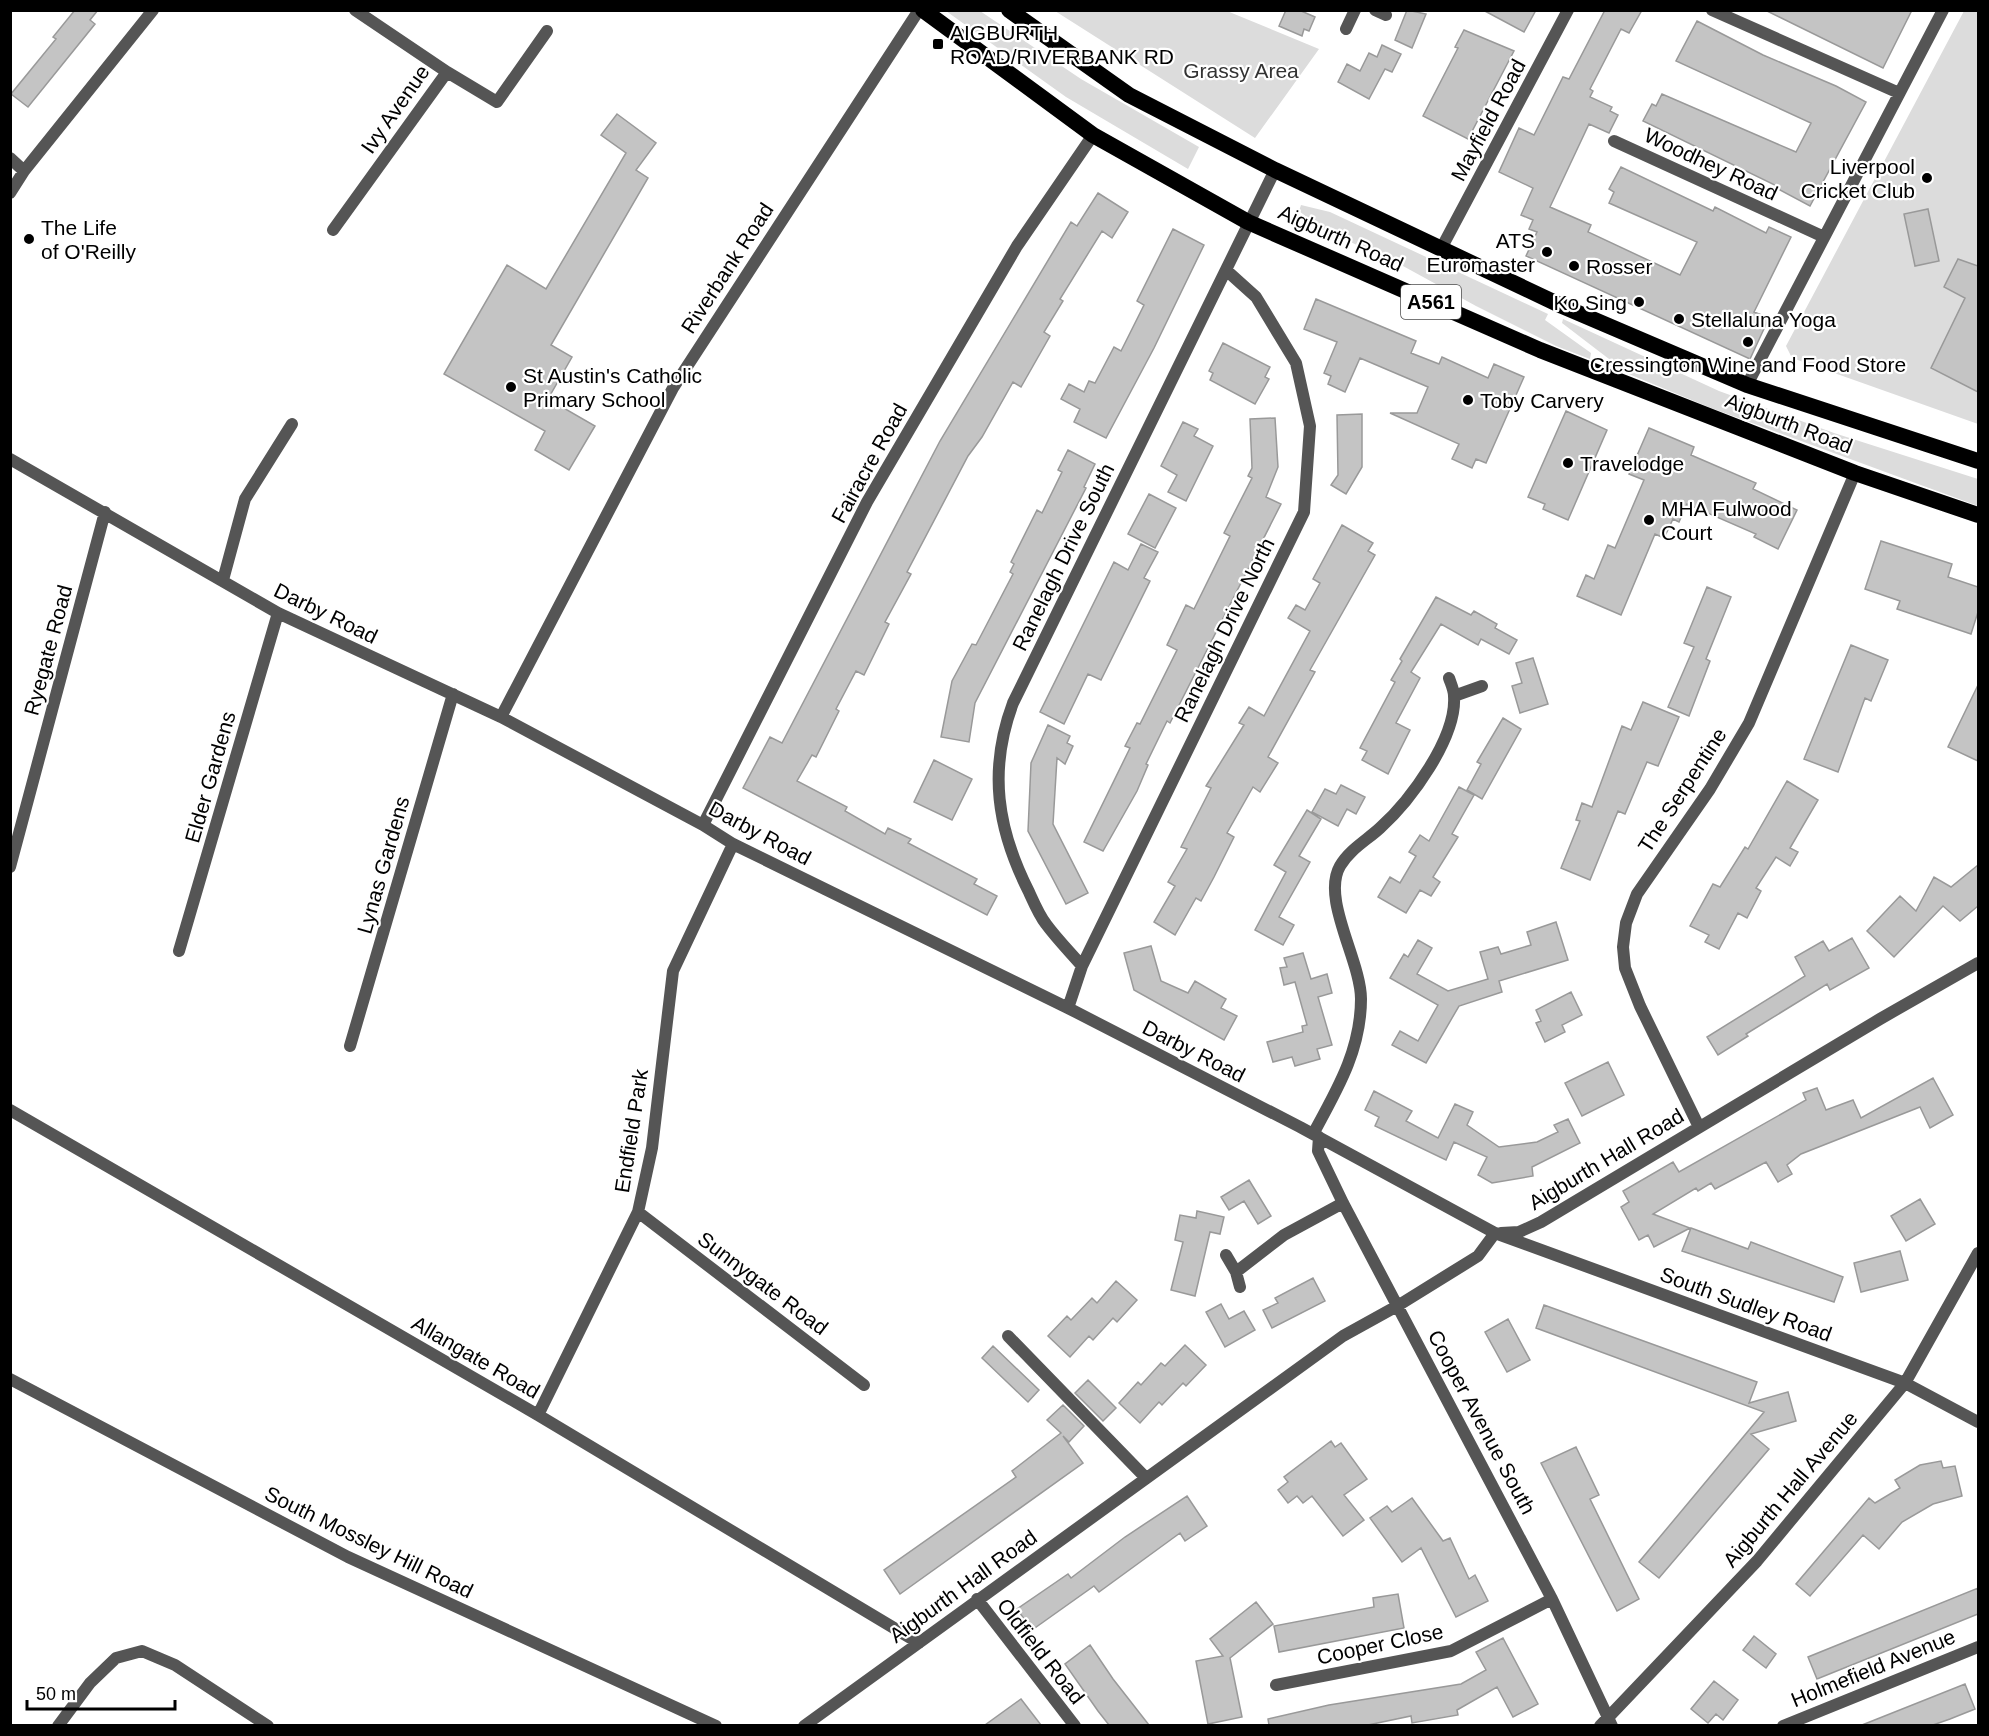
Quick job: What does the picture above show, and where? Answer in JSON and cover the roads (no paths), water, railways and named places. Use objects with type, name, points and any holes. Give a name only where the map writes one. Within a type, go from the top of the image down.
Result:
[{"type":"highway","name":"Aigburth Road","points":[[921,10],[1093,135],[1248,222],[1540,350],[1855,473],[1978,515]]},
{"type":"highway","name":"Aigburth Road","points":[[1009,10],[1129,95],[1275,170],[1442,247],[1562,306],[1748,385],[1978,461]]},
{"type":"street","points":[[10,193],[24,171],[153,10]]},
{"type":"street","name":"Ivy Avenue","points":[[333,230],[447,72],[355,10]]},
{"type":"street","name":"Riverbank Road","points":[[501,717],[673,388],[921,10]]},
{"type":"street","points":[[1346,29],[1354,10]]},
{"type":"street","name":"Mayfield Road","points":[[1442,247],[1568,10]]},
{"type":"street","points":[[1712,10],[1899,93]]},
{"type":"street","points":[[1748,385],[1943,10]]},
{"type":"street","points":[[447,72],[497,102],[547,31]]},
{"type":"street","name":"Fairacre Road","points":[[703,825],[867,502],[1017,246],[1093,135]]},
{"type":"street","name":"Woodhey Road","points":[[1614,141],[1824,237]]},
{"type":"street","points":[[10,158],[24,171]]},
{"type":"street","name":"Ranelagh Drive South","points":[[1082,966],[1044,923],[1012,859],[1005,836],[999,786],[999,759],[1004,727],[1018,692],[1275,170]]},
{"type":"street","name":"Ranelagh Drive North","points":[[1068,1008],[1082,966],[1304,512],[1310,426],[1296,363],[1256,297],[1226,270]]},
{"type":"street","points":[[223,580],[245,499],[292,424]]},
{"type":"street","name":"Darby Road","points":[[10,459],[278,613],[501,717],[703,825],[733,844],[1068,1008],[1316,1136],[1495,1233]]},
{"type":"street","name":"The Serpentine","points":[[1699,1127],[1645,1017],[1625,968],[1623,947],[1626,923],[1637,894],[1710,789],[1749,723],[1855,473]]},
{"type":"street","name":"Ryegate Road","points":[[10,867],[105,512]]},
{"type":"street","name":"Elder Gardens","points":[[179,951],[278,613]]},
{"type":"street","points":[[1316,1136],[1342,1083],[1358,1042],[1361,997],[1353,955],[1336,901],[1336,883],[1340,866],[1404,802],[1432,762],[1449,729],[1454,696],[1449,678]]},
{"type":"street","points":[[1454,696],[1482,686]]},
{"type":"street","name":"Lynas Gardens","points":[[350,1046],[453,694]]},
{"type":"street","name":"Endfield Park","points":[[538,1415],[638,1212],[652,1148],[673,970],[733,844]]},
{"type":"street","name":"Aigburth Hall Road","points":[[804,1725],[1343,1336],[1399,1305],[1478,1256],[1495,1233],[1520,1232],[1541,1222],[1978,963]]},
{"type":"street","name":"Allangate Road","points":[[10,1110],[538,1415],[919,1643]]},
{"type":"street","name":"Cooper Avenue South","points":[[1316,1136],[1318,1151],[1343,1203],[1399,1305],[1552,1599],[1606,1723]]},
{"type":"street","points":[[1236,1272],[1284,1235],[1343,1203]]},
{"type":"street","name":"Sunnygate Road","points":[[638,1212],[864,1385]]},
{"type":"street","name":"South Sudley Road","points":[[1495,1233],[1905,1383],[1978,1422]]},
{"type":"street","name":"Aigburth Hall Avenue","points":[[1606,1723],[1758,1560],[1905,1383],[1978,1253]]},
{"type":"street","points":[[1226,1255],[1236,1272],[1240,1287]]},
{"type":"street","points":[[1008,1336],[1146,1478]]},
{"type":"street","name":"South Mossley Hill Road","points":[[10,1379],[348,1557],[716,1725]]},
{"type":"street","name":"Oldfield Road","points":[[977,1599],[1075,1725]]},
{"type":"street","name":"Cooper Close","points":[[1276,1685],[1451,1651],[1552,1599]]},
{"type":"street","name":"Holmefield Avenue","points":[[1783,1725],[1978,1647]]},
{"type":"street","points":[[58,1725],[90,1683],[116,1658],[141,1651],[175,1665],[267,1725]]},
{"type":"place","name":"AIGBURTH ROAD/RIVERBANK RD","points":[[938,44]]},
{"type":"place","name":"Liverpool Cricket Club","points":[[1927,178]]},
{"type":"place","name":"The Life of O'Reilly","points":[[29,239]]},
{"type":"place","name":"ATS Euromaster","points":[[1547,252]]},
{"type":"place","name":"Rosser","points":[[1574,266]]},
{"type":"place","name":"Ko Sing","points":[[1639,302]]},
{"type":"place","name":"Stellaluna Yoga","points":[[1679,319]]},
{"type":"place","name":"Cressington Wine and Food Store","points":[[1748,342]]},
{"type":"place","name":"St Austin's Catholic Primary School","points":[[511,387]]},
{"type":"place","name":"Toby Carvery","points":[[1468,400]]},
{"type":"place","name":"Travelodge","points":[[1568,463]]},
{"type":"place","name":"MHA Fulwood Court","points":[[1649,520]]},
{"type":"park label","name":"Grassy Area","points":[[1241,70]]}]
